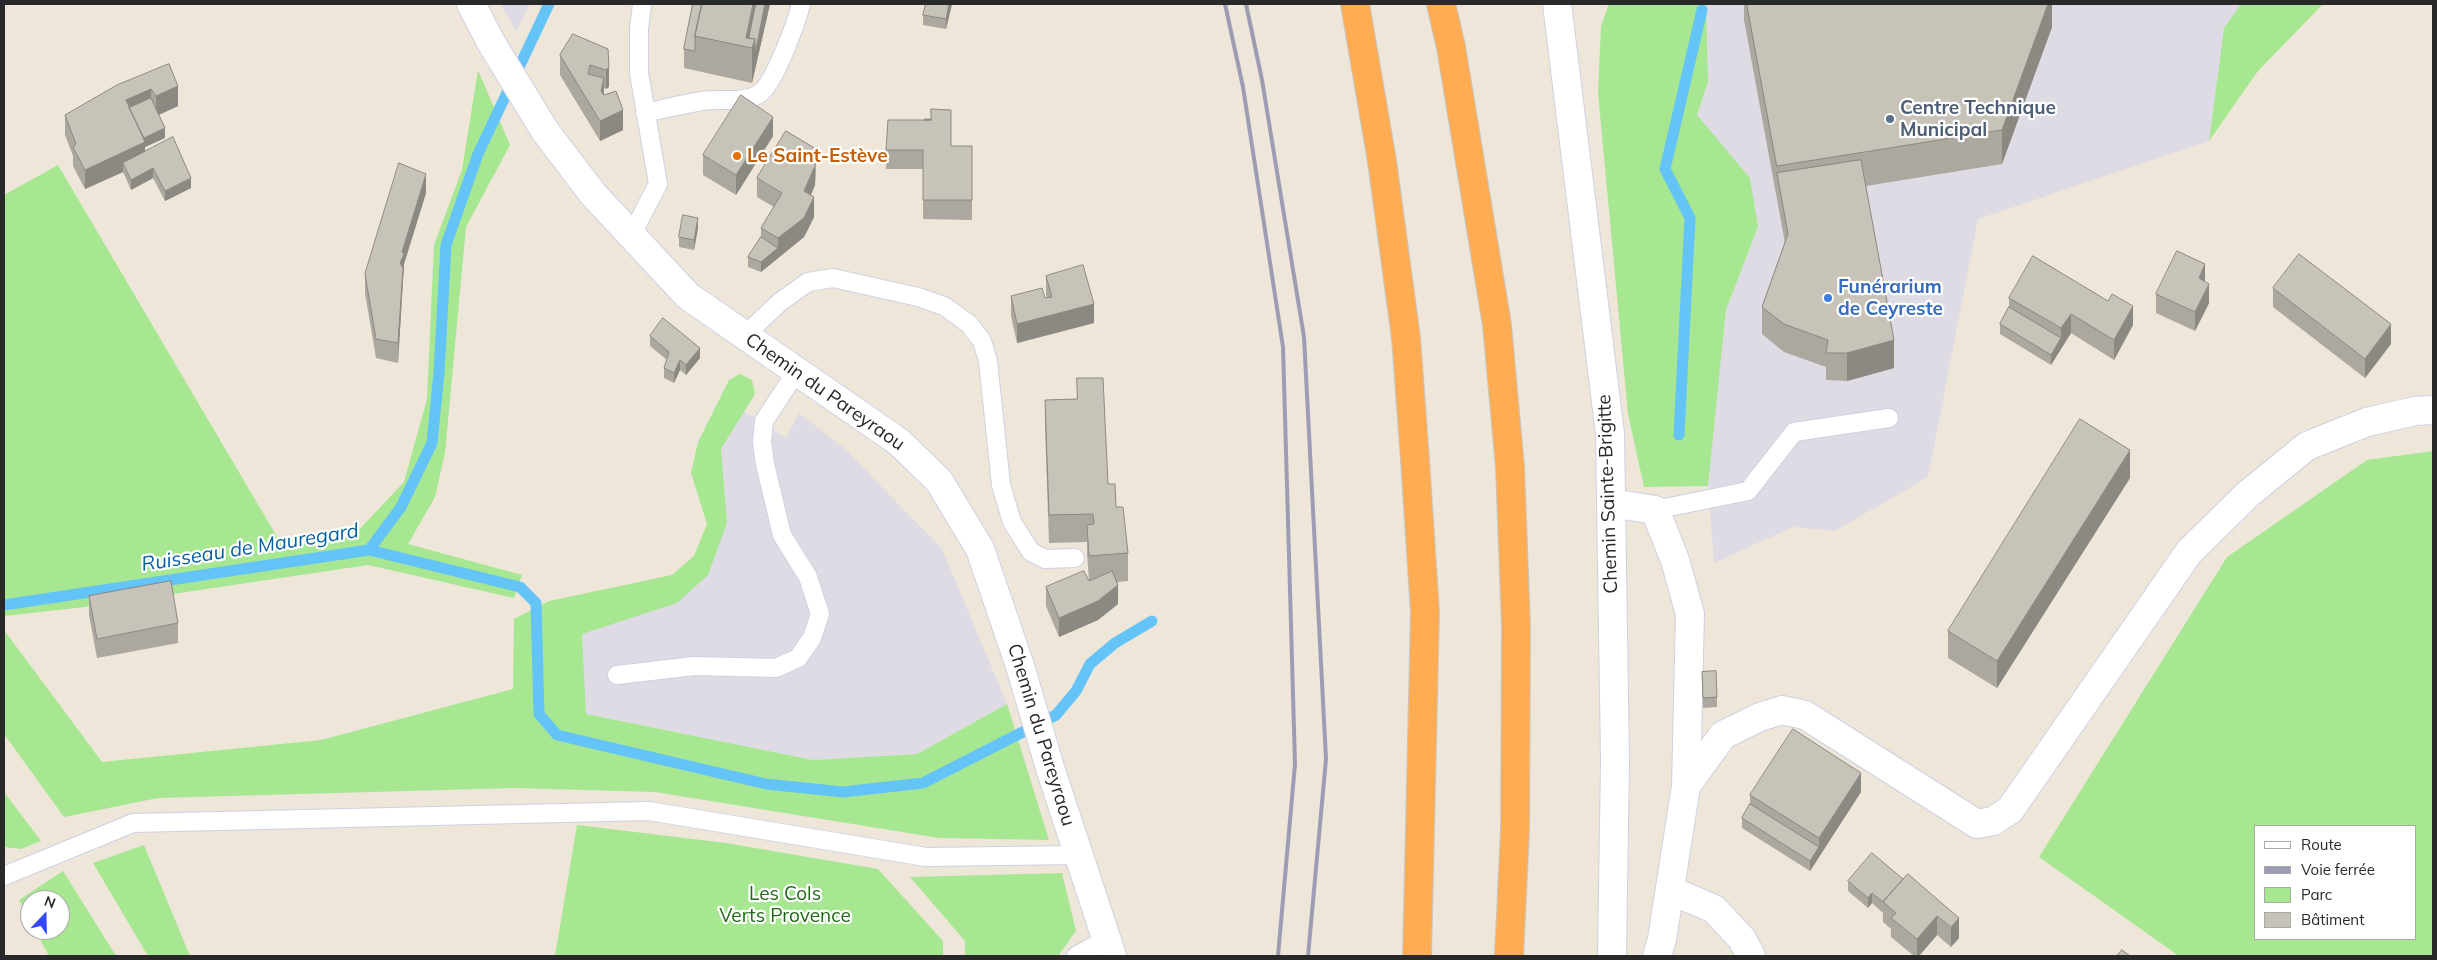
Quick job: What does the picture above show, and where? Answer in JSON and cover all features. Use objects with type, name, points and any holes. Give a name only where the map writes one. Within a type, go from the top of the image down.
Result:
[{"type":"highway","points":[[1356,4],[1382,161],[1406,338],[1416,470],[1425,612],[1417,956]]},
{"type":"highway","points":[[1441,4],[1497,325],[1510,467],[1516,646],[1515,831],[1509,956]]},
{"type":"street","name":"Chemin du Pareyraou","points":[[471,4],[492,44],[545,131],[593,194],[688,296],[899,442],[939,481],[980,550],[1020,666],[1051,771],[1109,947]]},
{"type":"street","name":"Chemin Sainte-Brigitte","points":[[1557,4],[1610,434],[1615,761],[1612,956]]},
{"type":"street","points":[[1686,786],[1723,735],[1760,717],[1782,710],[1805,715],[1977,824],[1992,822],[2010,810],[2189,552],[2248,494],[2307,446],[2368,422],[2414,411],[2433,410]]},
{"type":"street","points":[[1611,503],[1654,510],[1675,560],[1690,614],[1686,786],[1670,890],[1657,956]]},
{"type":"street","points":[[1670,890],[1714,909],[1742,939],[1751,956]]},
{"type":"lane","points":[[632,236],[658,184],[639,73],[638,30],[642,4]]},
{"type":"lane","points":[[645,113],[703,101],[744,98],[759,94],[768,83],[782,56],[801,4]]},
{"type":"lane","points":[[745,335],[780,302],[808,282],[833,278],[918,297],[944,306],[970,324],[982,341],[988,361],[1001,485],[1012,522],[1030,552],[1045,558],[1075,558]]},
{"type":"lane","points":[[618,675],[694,666],[776,668],[798,658],[812,638],[820,614],[808,577],[782,535],[765,464],[762,442],[764,421],[797,371]]},
{"type":"lane","points":[[1654,510],[1748,491],[1794,432],[1889,418]]},
{"type":"lane","points":[[4,876],[133,823],[640,812],[926,857],[1079,855]]},
{"type":"lane","points":[[1076,956],[1109,947]]},
{"type":"shaded area","points":[[501,4],[530,4],[516,31]]},
{"type":"shaded area","points":[[1706,4],[2241,4],[2224,28],[2209,141],[1978,219],[1928,477],[1835,531],[1793,527],[1714,563],[1708,486],[1726,310],[1758,227],[1697,115],[1708,82]]},
{"type":"shaded area","points":[[744,411],[786,438],[799,413],[845,449],[942,549],[1007,704],[917,754],[813,760],[586,714],[581,634],[677,603],[727,523],[721,449]]},
{"type":"green space","points":[[1609,4],[1706,4],[1708,82],[1697,115],[1750,178],[1758,227],[1726,310],[1708,486],[1644,487],[1628,414],[1598,93],[1601,26]]},
{"type":"green space","points":[[2241,4],[2323,4],[2258,71],[2209,141],[2224,28]]},
{"type":"green space","points":[[478,70],[510,145],[466,227],[445,453],[435,497],[408,544],[522,575],[514,598],[368,565],[85,607],[4,616],[4,195],[58,165],[283,547],[353,536],[404,482],[427,399],[434,245],[462,170]]},
{"type":"green space","points":[[740,374],[752,380],[755,394],[721,449],[727,523],[708,575],[677,603],[582,634],[586,714],[813,760],[917,754],[1007,704],[1049,840],[939,838],[655,792],[514,788],[158,798],[64,817],[4,734],[4,630],[102,762],[321,740],[513,689],[514,619],[549,601],[672,575],[694,556],[707,524],[691,473],[698,442],[729,380]]},
{"type":"green space","points":[[2433,451],[2433,956],[2179,956],[2039,857],[2227,557],[2367,460]]},
{"type":"green space","points":[[4,792],[41,841],[21,849],[4,847]]},
{"type":"green space","name":"Les Cols Verts Provence","points":[[577,825],[726,843],[878,869],[943,941],[943,956],[555,956]]},
{"type":"green space","points":[[144,845],[190,956],[148,956],[93,863]]},
{"type":"green space","points":[[63,871],[116,956],[49,956],[40,940],[70,940],[70,890],[34,890]]},
{"type":"green space","points":[[1062,873],[1076,931],[1058,956],[965,956],[965,941],[910,877]]},
{"type":"building","points":[[693,4],[702,4],[695,36],[695,51],[684,49]]},
{"type":"building","points":[[702,4],[753,4],[746,38],[755,39],[752,48],[695,36]]},
{"type":"building","points":[[756,4],[765,4],[755,54],[755,39],[749,38]]},
{"type":"building","points":[[926,4],[949,4],[946,19],[923,15]]},
{"type":"building","name":"Centre Technique Municipal","points":[[1747,4],[2048,4],[2002,130],[1777,166]]},
{"type":"building","points":[[573,34],[608,49],[609,67],[606,70],[590,65],[588,74],[604,78],[601,91],[604,95],[616,91],[623,110],[600,121],[560,55]]},
{"type":"building","points":[[169,64],[178,86],[156,96],[151,89],[126,100],[145,142],[85,170],[73,147],[76,144],[65,115],[117,85]]},
{"type":"building","points":[[741,95],[773,117],[736,175],[703,155]]},
{"type":"building","points":[[151,98],[165,128],[144,138],[129,108]]},
{"type":"building","points":[[931,109],[951,110],[951,146],[972,146],[972,200],[923,200],[923,150],[886,150],[888,120],[931,120]]},
{"type":"building","points":[[786,131],[816,149],[815,166],[804,191],[814,197],[804,218],[778,238],[761,228],[782,193],[757,178]]},
{"type":"building","points":[[173,137],[191,178],[165,191],[153,168],[131,180],[123,163]]},
{"type":"building","name":"Funérarium de Ceyreste","points":[[1861,160],[1894,340],[1847,353],[1826,353],[1828,340],[1784,324],[1762,307],[1788,234],[1777,173]]},
{"type":"building","points":[[399,163],[426,174],[400,263],[403,268],[398,343],[376,339],[365,274]]},
{"type":"building","points":[[683,215],[698,218],[694,240],[679,237]]},
{"type":"building","points":[[761,237],[778,248],[761,262],[748,257]]},
{"type":"building","points":[[2177,251],[2205,264],[2199,278],[2209,284],[2195,312],[2156,294]]},
{"type":"building","points":[[2299,254],[2391,324],[2365,359],[2273,288]]},
{"type":"building","points":[[2033,256],[2108,301],[2112,294],[2133,306],[2114,340],[2071,314],[2061,328],[2009,298]]},
{"type":"building","points":[[1083,265],[1094,304],[1017,324],[1011,296],[1042,288],[1045,298],[1052,297],[1046,276]]},
{"type":"building","points":[[2009,307],[2061,338],[2051,355],[2000,324]]},
{"type":"building","points":[[663,318],[700,348],[686,365],[680,360],[674,373],[664,368],[669,352],[650,336]]},
{"type":"building","points":[[1077,378],[1103,378],[1108,484],[1115,484],[1116,507],[1123,507],[1128,553],[1089,556],[1087,525],[1094,524],[1093,514],[1049,515],[1045,400],[1077,399]]},
{"type":"building","points":[[2080,419],[2130,450],[1997,661],[1948,631]]},
{"type":"building","points":[[1084,571],[1089,581],[1112,571],[1118,585],[1098,601],[1059,618],[1046,587]]},
{"type":"building","points":[[171,581],[178,623],[97,639],[89,596]]},
{"type":"building","points":[[1716,671],[1717,697],[1703,698],[1702,672]]},
{"type":"building","points":[[1793,729],[1861,773],[1819,838],[1750,795]]},
{"type":"building","points":[[1750,804],[1819,847],[1810,861],[1742,818]]},
{"type":"building","points":[[1872,853],[1903,879],[1883,902],[1872,893],[1868,898],[1848,881]]},
{"type":"building","points":[[1908,874],[1959,918],[1951,927],[1937,916],[1917,939],[1891,918],[1896,913],[1883,902]]},
{"type":"building","points":[[2122,950],[2130,956],[2117,956]]},
{"type":"waterway","name":"Ruisseau de Mauregard","points":[[4,605],[369,550],[401,507],[432,443],[439,373],[446,245],[478,154],[549,4]]},
{"type":"waterway","points":[[1679,435],[1690,218],[1665,169],[1702,10]]},
{"type":"waterway","points":[[369,550],[520,587],[536,603],[539,714],[557,735],[766,784],[843,792],[923,783],[1056,715],[1076,691],[1090,664],[1115,643],[1152,621]]},
{"type":"railway","points":[[1225,4],[1243,87],[1283,347],[1295,764],[1278,956]]},
{"type":"railway","points":[[1246,4],[1262,80],[1304,337],[1326,759],[1308,956]]},
{"type":"place","name":"Centre Technique Municipal","points":[[1890,119]]},
{"type":"place","name":"Le Saint-Estève","points":[[737,156]]},
{"type":"place","name":"Funérarium de Ceyreste","points":[[1828,298]]}]
